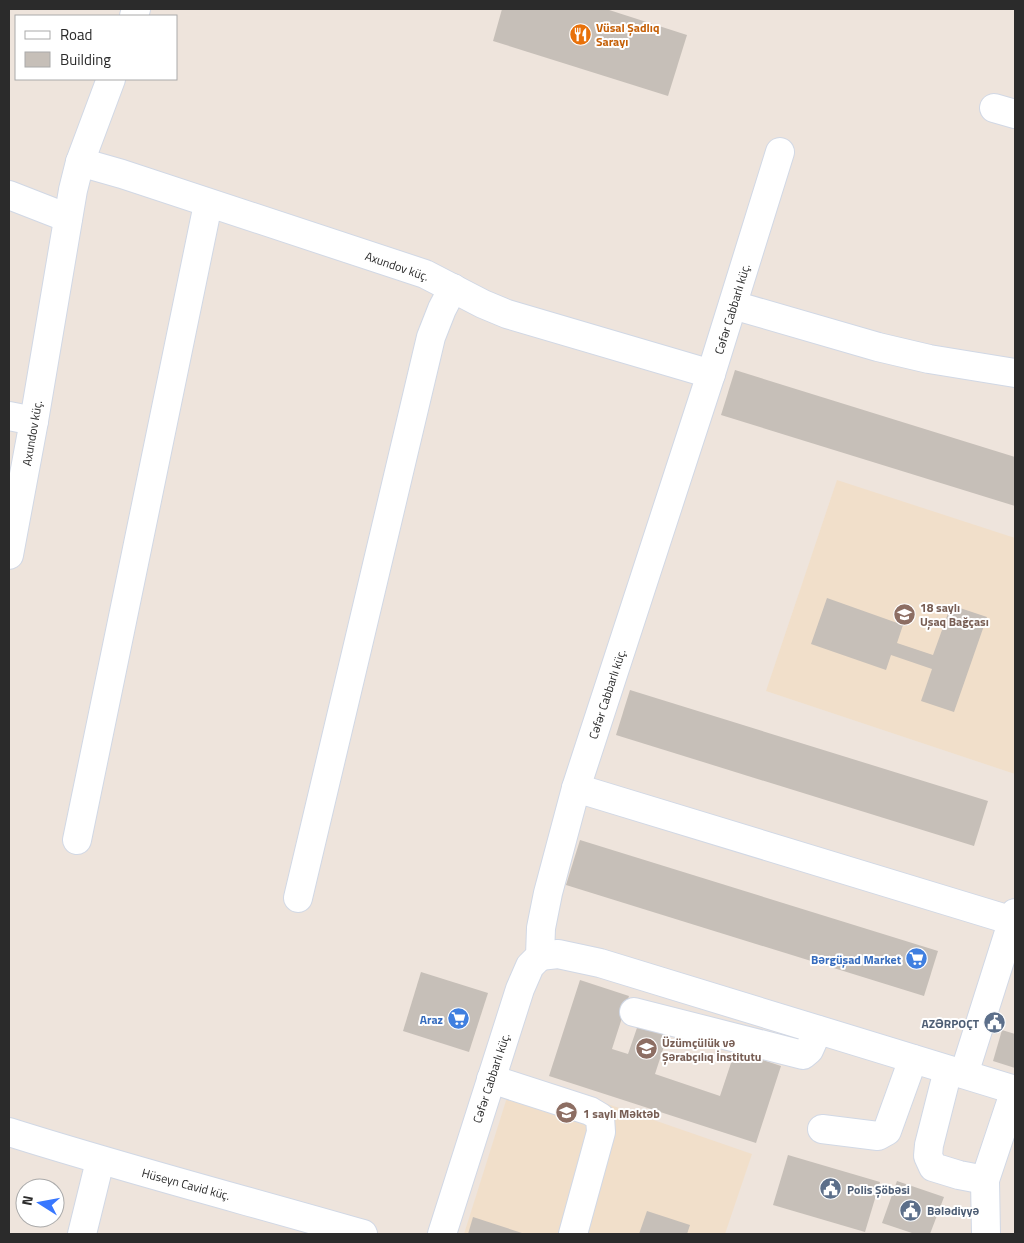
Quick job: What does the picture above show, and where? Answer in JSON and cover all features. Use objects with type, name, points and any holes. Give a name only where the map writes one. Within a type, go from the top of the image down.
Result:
[{"type":"street","name":"Axundov küç.","points":[[9,555],[21,418],[80,162],[111,80]]},
{"type":"street","name":"Cəfər Cabbarlı küç.","points":[[442,1234],[520,989],[530,966],[540,956],[541,928],[548,893],[576,788],[711,374],[780,152]]},
{"type":"street","name":"Axundov küç.","points":[[80,162],[122,174],[208,204],[425,274],[483,304],[507,314],[711,374]]},
{"type":"street","points":[[9,195],[68,218]]},
{"type":"street","points":[[77,840],[208,204]]},
{"type":"street","points":[[298,898],[431,337],[453,288]]},
{"type":"street","points":[[733,305],[878,347],[912,355],[1015,373]]},
{"type":"street","points":[[576,788],[1014,917],[928,1145],[928,1156],[934,1167],[959,1175],[985,1180]]},
{"type":"street","points":[[540,956],[558,954],[600,963],[1015,1090],[985,1180],[986,1234]]},
{"type":"street","points":[[634,1012],[803,1055],[809,1050],[818,1030]]},
{"type":"street","points":[[822,1129],[878,1136],[887,1131],[912,1060]]},
{"type":"street","points":[[491,1079],[590,1111],[600,1117],[601,1132],[573,1234]]},
{"type":"street","name":"Hüseyn Cavid küç.","points":[[9,1132],[100,1160],[363,1234]]},
{"type":"street","points":[[82,1234],[100,1160]]},
{"type":"shaded area","name":"18 saylı Uşaq Bağçası","points":[[837,480],[1015,538],[1015,774],[766,691]]},
{"type":"shaded area","name":"1 saylı Məktəb","points":[[515,1072],[752,1154],[725,1234],[464,1234]]},
{"type":"building","points":[[502,9],[606,9],[687,35],[668,96],[493,41]]},
{"type":"building","points":[[735,370],[1015,457],[1015,506],[721,415]]},
{"type":"building","points":[[827,598],[903,625],[897,643],[933,655],[951,605],[987,617],[954,712],[921,701],[932,669],[891,655],[886,670],[811,644]]},
{"type":"building","points":[[630,690],[988,801],[974,846],[616,735]]},
{"type":"building","points":[[580,840],[938,951],[924,996],[566,885]]},
{"type":"building","points":[[421,972],[488,993],[469,1052],[403,1031]]},
{"type":"building","points":[[580,980],[629,996],[612,1049],[628,1054],[638,1025],[668,1034],[655,1074],[720,1096],[735,1051],[781,1066],[756,1143],[549,1076]]},
{"type":"building","points":[[1002,1030],[1015,1034],[1015,1068],[993,1061]]},
{"type":"building","points":[[788,1155],[880,1182],[865,1232],[773,1205]]},
{"type":"building","points":[[897,1181],[944,1197],[930,1234],[915,1234],[882,1223]]},
{"type":"building","points":[[647,1211],[690,1225],[687,1234],[639,1234]]},
{"type":"building","points":[[473,1217],[525,1234],[468,1234]]},
{"type":"place","name":"Vüsal Şadlıq Sarayı","points":[[580,34]]},
{"type":"place","name":"18 saylı Uşaq Bağçası","points":[[904,614]]},
{"type":"place","name":"Bərgüşad Market","points":[[917,959]]},
{"type":"place","name":"Araz","points":[[459,1019]]},
{"type":"place","name":"AZƏRPOÇT","points":[[995,1023]]},
{"type":"place","name":"Üzümçülük və Şərabçılıq İnstitutu","points":[[646,1049]]},
{"type":"place","name":"1 saylı Məktəb","points":[[567,1113]]},
{"type":"place","name":"Polis Şöbəsi","points":[[831,1189]]},
{"type":"place","name":"Bələdiyyə","points":[[911,1210]]}]
